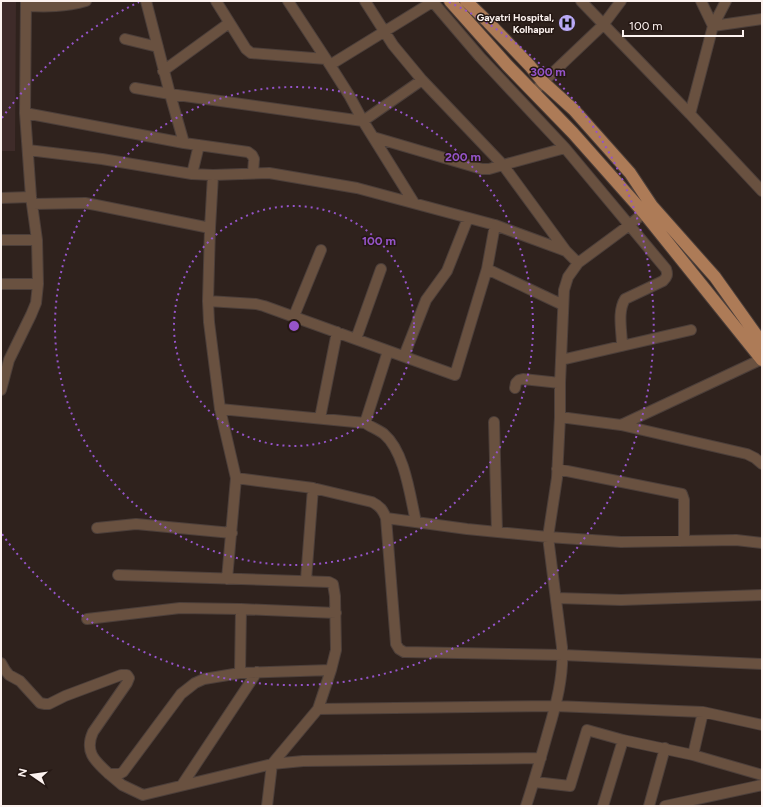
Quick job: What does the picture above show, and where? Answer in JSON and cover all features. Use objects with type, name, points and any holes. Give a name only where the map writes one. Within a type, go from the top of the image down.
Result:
[{"type":"main road","points":[[450,1],[573,133],[715,277],[762,343]]},
{"type":"main road","points":[[466,1],[530,66],[542,82],[574,110],[630,173],[648,210],[762,359]]},
{"type":"street","points":[[1,390],[5,360],[31,315],[36,303],[38,284],[36,240],[25,113],[26,4],[54,7],[70,6],[86,1]]},
{"type":"street","points":[[146,1],[163,71],[184,143]]},
{"type":"street","points":[[216,1],[246,49],[251,53],[328,62],[384,32],[434,1],[480,57],[565,148],[628,226],[666,270],[666,278],[663,281],[625,299],[622,304],[622,346]]},
{"type":"street","points":[[288,1],[349,95],[363,121],[414,203]]},
{"type":"street","points":[[364,1],[393,45],[422,80],[503,165],[566,251],[578,263]]},
{"type":"street","points":[[580,1],[690,114],[762,191]]},
{"type":"street","points":[[534,92],[542,82],[603,25],[612,6],[621,1]]},
{"type":"street","points":[[701,1],[713,26]]},
{"type":"street","points":[[690,114],[713,26],[726,1]]},
{"type":"street","points":[[713,26],[762,19]]},
{"type":"street","points":[[163,71],[229,23]]},
{"type":"street","points":[[126,39],[158,47]]},
{"type":"street","points":[[135,88],[363,121],[422,80]]},
{"type":"street","points":[[25,113],[184,143],[248,152],[254,159],[253,173]]},
{"type":"street","points":[[373,137],[482,169],[489,169],[565,148]]},
{"type":"street","points":[[192,174],[198,145]]},
{"type":"street","points":[[28,150],[102,159],[192,174],[213,175],[269,173],[357,188],[496,225],[566,251]]},
{"type":"street","points":[[213,175],[208,301],[209,322],[220,409],[236,478],[228,579]]},
{"type":"street","points":[[1,198],[96,204],[210,228]]},
{"type":"street","points":[[526,806],[556,706],[563,662],[548,537],[557,469],[561,360],[566,284],[578,263],[648,210]]},
{"type":"street","points":[[404,356],[426,300],[447,271],[468,218]]},
{"type":"street","points":[[208,301],[256,304],[294,316],[455,375],[487,268],[496,225]]},
{"type":"street","points":[[1,240],[36,240]]},
{"type":"street","points":[[294,316],[320,250]]},
{"type":"street","points":[[487,268],[564,305]]},
{"type":"street","points":[[356,339],[381,269]]},
{"type":"street","points":[[1,284],[38,284]]},
{"type":"street","points":[[561,360],[690,330]]},
{"type":"street","points":[[320,418],[337,332]]},
{"type":"street","points":[[365,423],[388,351]]},
{"type":"street","points":[[621,425],[762,359]]},
{"type":"street","points":[[515,388],[516,383],[523,379],[560,383]]},
{"type":"street","points":[[220,409],[365,423],[384,434],[399,457],[403,466],[416,522]]},
{"type":"street","points":[[560,417],[621,425],[747,454],[762,464]]},
{"type":"street","points":[[494,422],[497,532]]},
{"type":"street","points":[[557,469],[682,494],[684,500],[684,540]]},
{"type":"street","points":[[236,478],[313,488],[372,502],[382,509],[386,518],[396,644],[399,649],[404,652],[563,655],[762,664]]},
{"type":"street","points":[[306,580],[313,488]]},
{"type":"street","points":[[386,518],[497,532],[621,542],[736,540],[762,543]]},
{"type":"street","points":[[97,528],[136,524],[232,534]]},
{"type":"street","points":[[118,575],[306,580],[329,582],[332,584],[335,596],[336,613],[336,650],[332,670],[318,709],[272,764],[267,806]]},
{"type":"street","points":[[556,598],[621,600],[762,595]]},
{"type":"street","points":[[87,619],[180,608],[336,613]]},
{"type":"street","points":[[240,673],[241,609]]},
{"type":"street","points":[[1,663],[9,675],[20,681],[40,703],[45,704],[49,704],[65,696],[121,675],[127,676],[129,678],[127,683],[92,732],[89,750],[109,774],[122,785],[143,795],[272,764],[303,760],[541,758]]},
{"type":"street","points":[[109,774],[119,774],[123,772],[181,694],[204,679],[240,673],[332,670]]},
{"type":"street","points":[[182,785],[257,672]]},
{"type":"street","points":[[318,709],[556,706],[703,712],[762,725]]},
{"type":"street","points":[[693,754],[703,712]]},
{"type":"street","points":[[534,782],[570,786],[587,730],[623,740],[693,754],[762,775]]},
{"type":"street","points":[[603,806],[623,740]]},
{"type":"street","points":[[648,806],[664,748]]},
{"type":"street","points":[[665,806],[762,785]]},
{"type":"shaded area","points":[[1,1],[16,1],[15,151],[1,151]]},
{"type":"place","name":"Gayatri Hospital, Kolhapur","points":[[567,23]]}]
